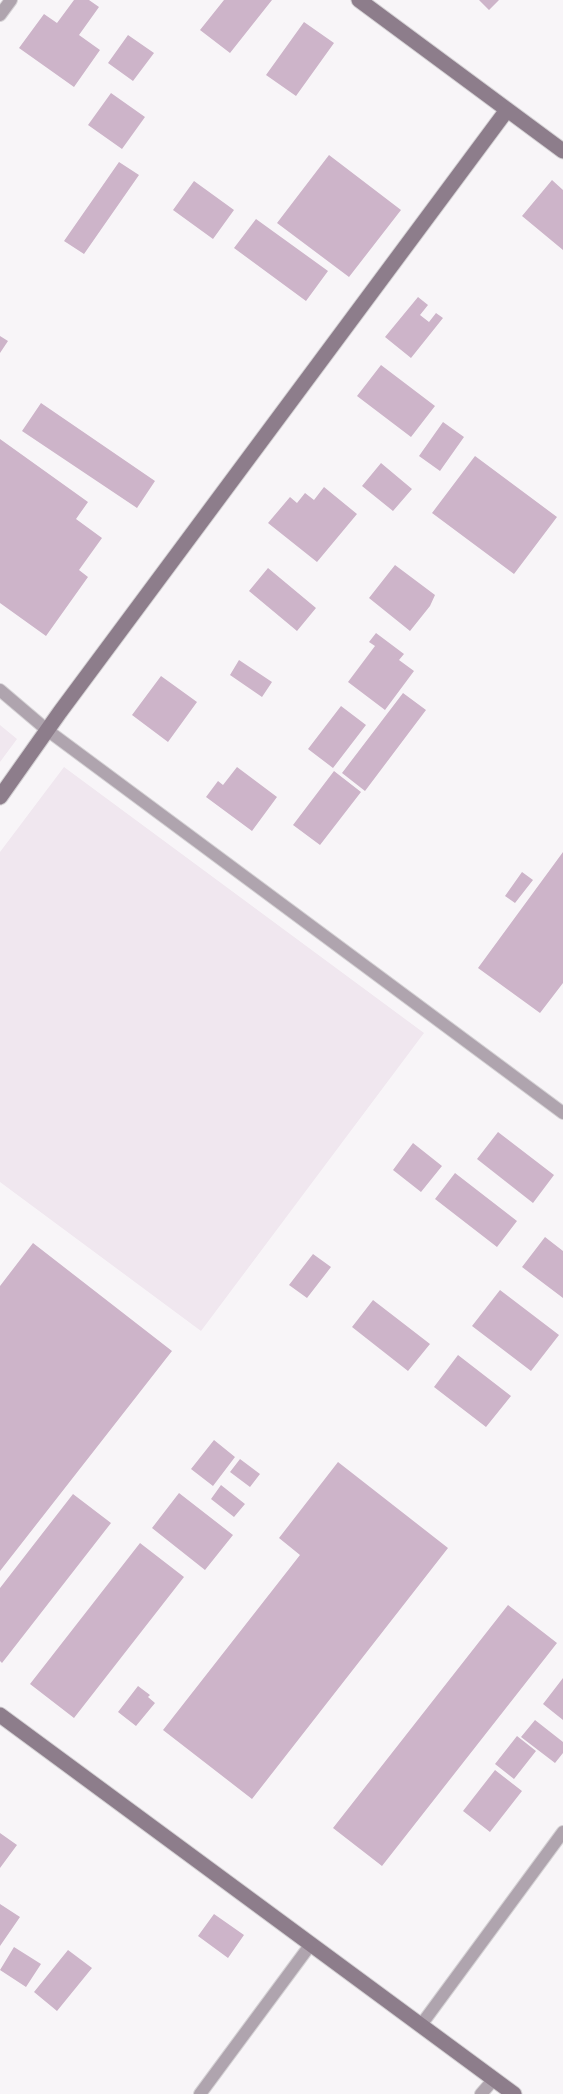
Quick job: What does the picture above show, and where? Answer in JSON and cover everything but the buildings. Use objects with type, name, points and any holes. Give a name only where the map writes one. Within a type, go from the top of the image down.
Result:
[{"type":"main road","points":[[359,0],[563,151]]},
{"type":"main road","points":[[0,797],[47,730],[508,110]]},
{"type":"main road","points":[[0,1715],[514,2094]]},
{"type":"street","points":[[0,15],[11,0]]},
{"type":"street","points":[[0,690],[47,730],[563,1113]]},
{"type":"street","points":[[421,2025],[563,1832]]},
{"type":"street","points":[[200,2094],[311,1944]]},
{"type":"street","points":[[481,2094],[494,2079]]},
{"type":"shaded area","points":[[0,725],[17,739],[0,762]]},
{"type":"shaded area","points":[[64,767],[424,1033],[201,1331],[0,1182],[0,852]]}]
